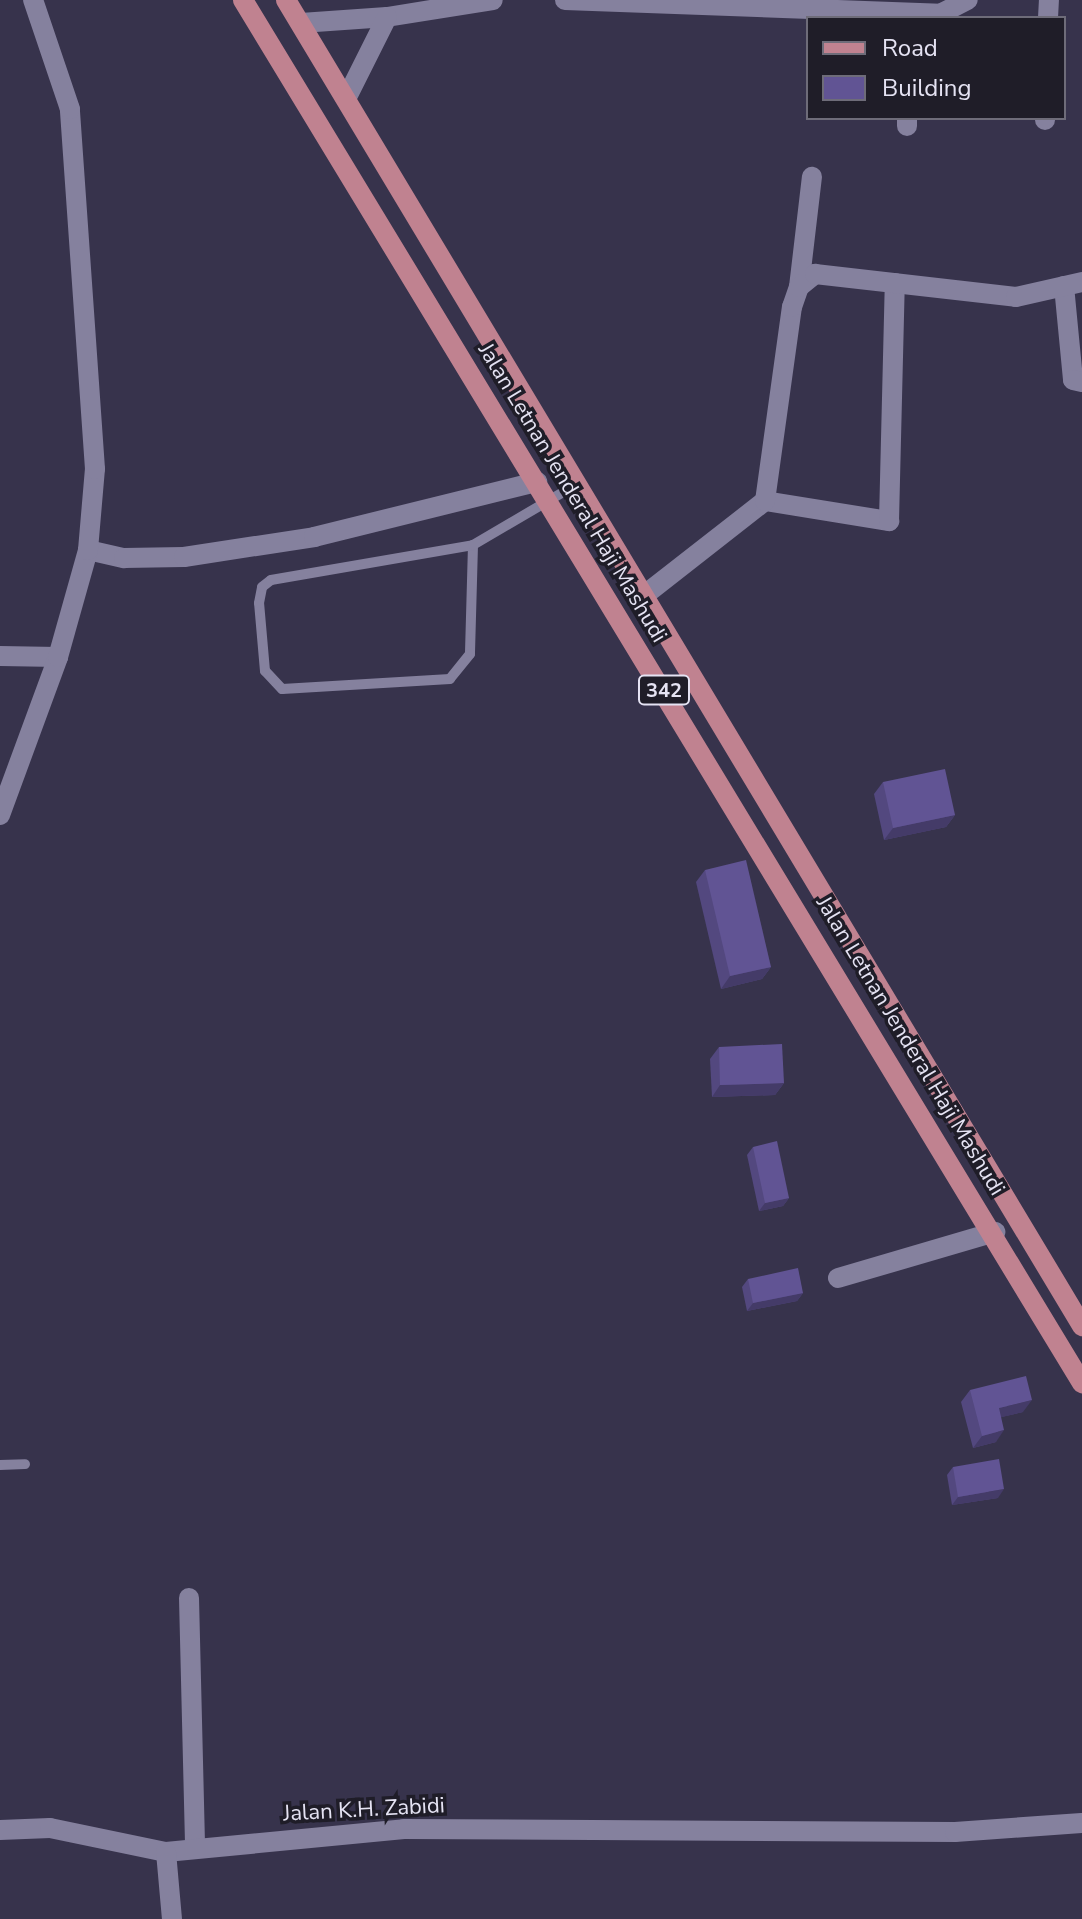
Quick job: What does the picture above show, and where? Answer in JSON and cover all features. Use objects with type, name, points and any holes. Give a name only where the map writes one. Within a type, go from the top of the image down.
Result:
[{"type":"main road","name":"Jalan Letnan Jenderal Haji Mashudi","points":[[243,0],[995,1232],[1082,1383]]},
{"type":"main road","name":"Jalan Letnan Jenderal Haji Mashudi","points":[[286,0],[348,95],[642,597],[1082,1326]]},
{"type":"street","points":[[0,815],[58,657],[88,550],[95,469],[91,356],[70,109],[33,0]]},
{"type":"street","points":[[301,23],[387,17],[493,0]]},
{"type":"street","points":[[565,0],[908,16],[940,14],[968,0]]},
{"type":"street","points":[[348,95],[387,17]]},
{"type":"street","points":[[642,597],[765,501],[799,287],[812,177]]},
{"type":"street","points":[[799,287],[815,274],[1016,297],[1073,284],[1073,380],[1082,382]]},
{"type":"street","points":[[765,501],[889,521],[895,283]]},
{"type":"street","points":[[88,550],[124,558],[184,557],[314,537],[537,482]]},
{"type":"street","points":[[0,656],[58,657]]},
{"type":"street","points":[[838,1278],[995,1232]]},
{"type":"street","points":[[189,1598],[195,1847]]},
{"type":"street","name":"Jalan K.H. Zabidi","points":[[0,1830],[50,1828],[166,1852],[404,1829],[761,1828],[955,1832],[1082,1823]]},
{"type":"street","points":[[166,1852],[172,1919]]},
{"type":"lane","points":[[473,545],[470,654],[450,679],[282,689],[265,671],[259,603],[262,587],[271,580],[473,545],[577,484]]},
{"type":"lane","points":[[0,1465],[25,1464]]},
{"type":"building","points":[[945,769],[955,815],[893,828],[883,782]]},
{"type":"building","points":[[746,860],[771,967],[730,976],[705,870]]},
{"type":"building","points":[[782,1044],[784,1083],[720,1085],[719,1047]]},
{"type":"building","points":[[777,1141],[789,1198],[765,1203],[753,1147]]},
{"type":"building","points":[[798,1268],[803,1293],[753,1303],[748,1279]]},
{"type":"building","points":[[1026,1376],[1032,1400],[999,1408],[1004,1430],[982,1436],[970,1390]]},
{"type":"building","points":[[999,1459],[1004,1489],[958,1497],[953,1467]]}]
